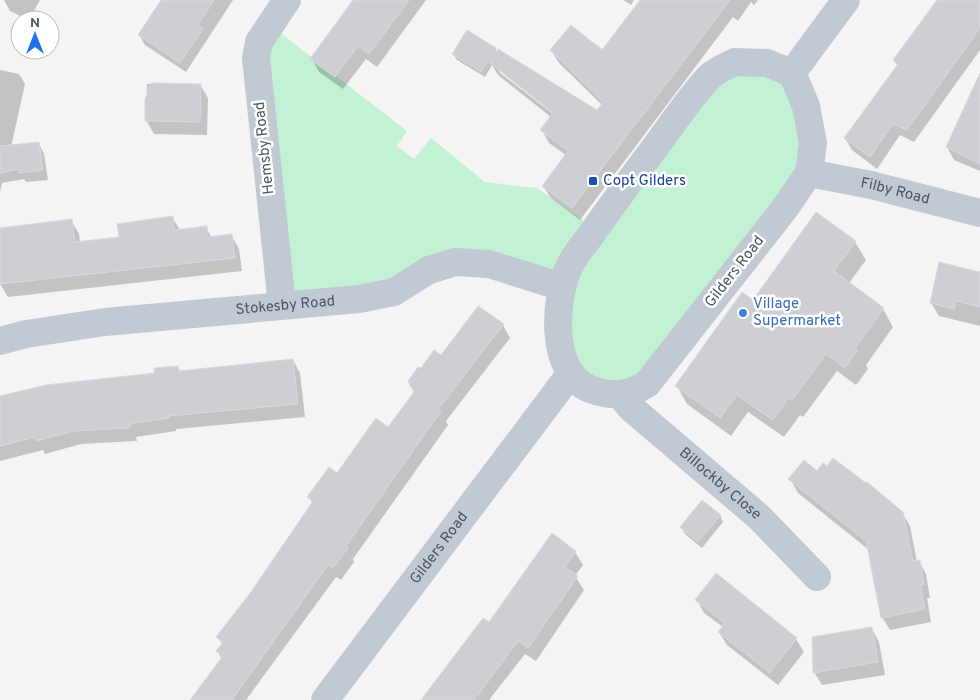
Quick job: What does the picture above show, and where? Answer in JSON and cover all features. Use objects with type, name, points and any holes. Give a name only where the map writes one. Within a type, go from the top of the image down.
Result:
[{"type":"street","name":"Hemsby Road","points":[[282,305],[256,58],[259,42],[287,0]]},
{"type":"street","points":[[620,395],[604,394],[586,387],[571,373],[559,344],[558,327],[562,287],[571,262],[710,76],[735,62],[767,63],[792,73],[846,0]]},
{"type":"street","name":"Gilders Road","points":[[620,395],[634,392],[647,384],[785,208],[809,173],[813,143],[806,106],[792,73]]},
{"type":"street","name":"Filby Road","points":[[809,173],[871,185],[980,213]]},
{"type":"street","name":"Stokesby Road","points":[[0,341],[26,334],[105,322],[359,299],[394,292],[429,270],[455,262],[489,264],[562,287]]},
{"type":"street","name":"Gilders Road","points":[[325,700],[571,373]]},
{"type":"street","name":"Billockby Close","points":[[620,395],[631,408],[759,517],[817,577]]},
{"type":"green space","points":[[269,24],[407,131],[397,146],[414,159],[431,138],[485,182],[537,188],[595,229],[710,76],[792,73],[809,173],[634,392],[571,373],[561,287],[429,270],[282,305],[257,77]]},
{"type":"building","points":[[161,0],[214,0],[198,25],[203,29],[180,63],[138,35]]},
{"type":"building","points":[[353,0],[409,0],[369,54],[358,46],[335,77],[310,59]]},
{"type":"building","points":[[640,0],[730,0],[572,208],[542,186],[568,151],[540,130],[553,113],[489,62],[498,49],[597,110],[603,102],[550,50],[571,25],[602,50]]},
{"type":"building","points":[[937,0],[980,0],[980,28],[907,130],[893,124],[870,157],[844,138],[898,64],[893,60]]},
{"type":"building","points":[[467,30],[496,48],[481,72],[452,54]]},
{"type":"building","points":[[980,73],[980,164],[946,147]]},
{"type":"building","points":[[151,83],[201,84],[200,122],[145,121],[145,100]]},
{"type":"building","points":[[39,142],[43,170],[19,173],[19,169],[0,173],[0,146]]},
{"type":"building","points":[[816,212],[856,241],[834,271],[884,308],[855,348],[858,350],[845,368],[826,354],[792,400],[789,397],[773,420],[737,395],[720,418],[675,386],[742,292],[753,300]]},
{"type":"building","points":[[173,216],[174,230],[207,226],[208,237],[232,234],[235,258],[0,284],[0,228],[72,219],[75,242],[119,237],[117,224]]},
{"type":"building","points":[[939,262],[980,272],[980,307],[956,301],[954,309],[930,303]]},
{"type":"building","points":[[478,306],[504,324],[438,409],[441,411],[346,546],[348,548],[333,568],[328,565],[232,700],[190,700],[223,656],[216,651],[223,642],[216,637],[251,592],[313,501],[307,497],[329,467],[337,473],[376,418],[388,427],[414,392],[408,381],[418,367],[421,368],[434,350],[441,355]]},
{"type":"building","points":[[293,359],[298,404],[169,416],[169,418],[130,424],[130,428],[74,431],[36,441],[35,437],[0,446],[0,396],[46,385],[155,373],[154,368],[178,366],[179,371]]},
{"type":"building","points":[[833,458],[867,482],[903,512],[913,561],[920,560],[924,585],[920,585],[925,609],[881,618],[866,541],[788,479],[804,460],[817,471],[823,463],[827,466]]},
{"type":"building","points":[[702,500],[721,515],[698,542],[680,527]]},
{"type":"building","points":[[552,533],[576,551],[565,567],[578,576],[528,648],[518,641],[474,700],[421,700],[483,618],[489,622]]},
{"type":"building","points":[[716,573],[797,638],[770,673],[718,632],[725,623],[695,600]]},
{"type":"building","points":[[872,627],[878,662],[813,673],[812,637]]},
{"type":"place","name":"Copt Gilders","points":[[593,181]]},
{"type":"place","name":"Village Supermarket","points":[[743,313]]}]
